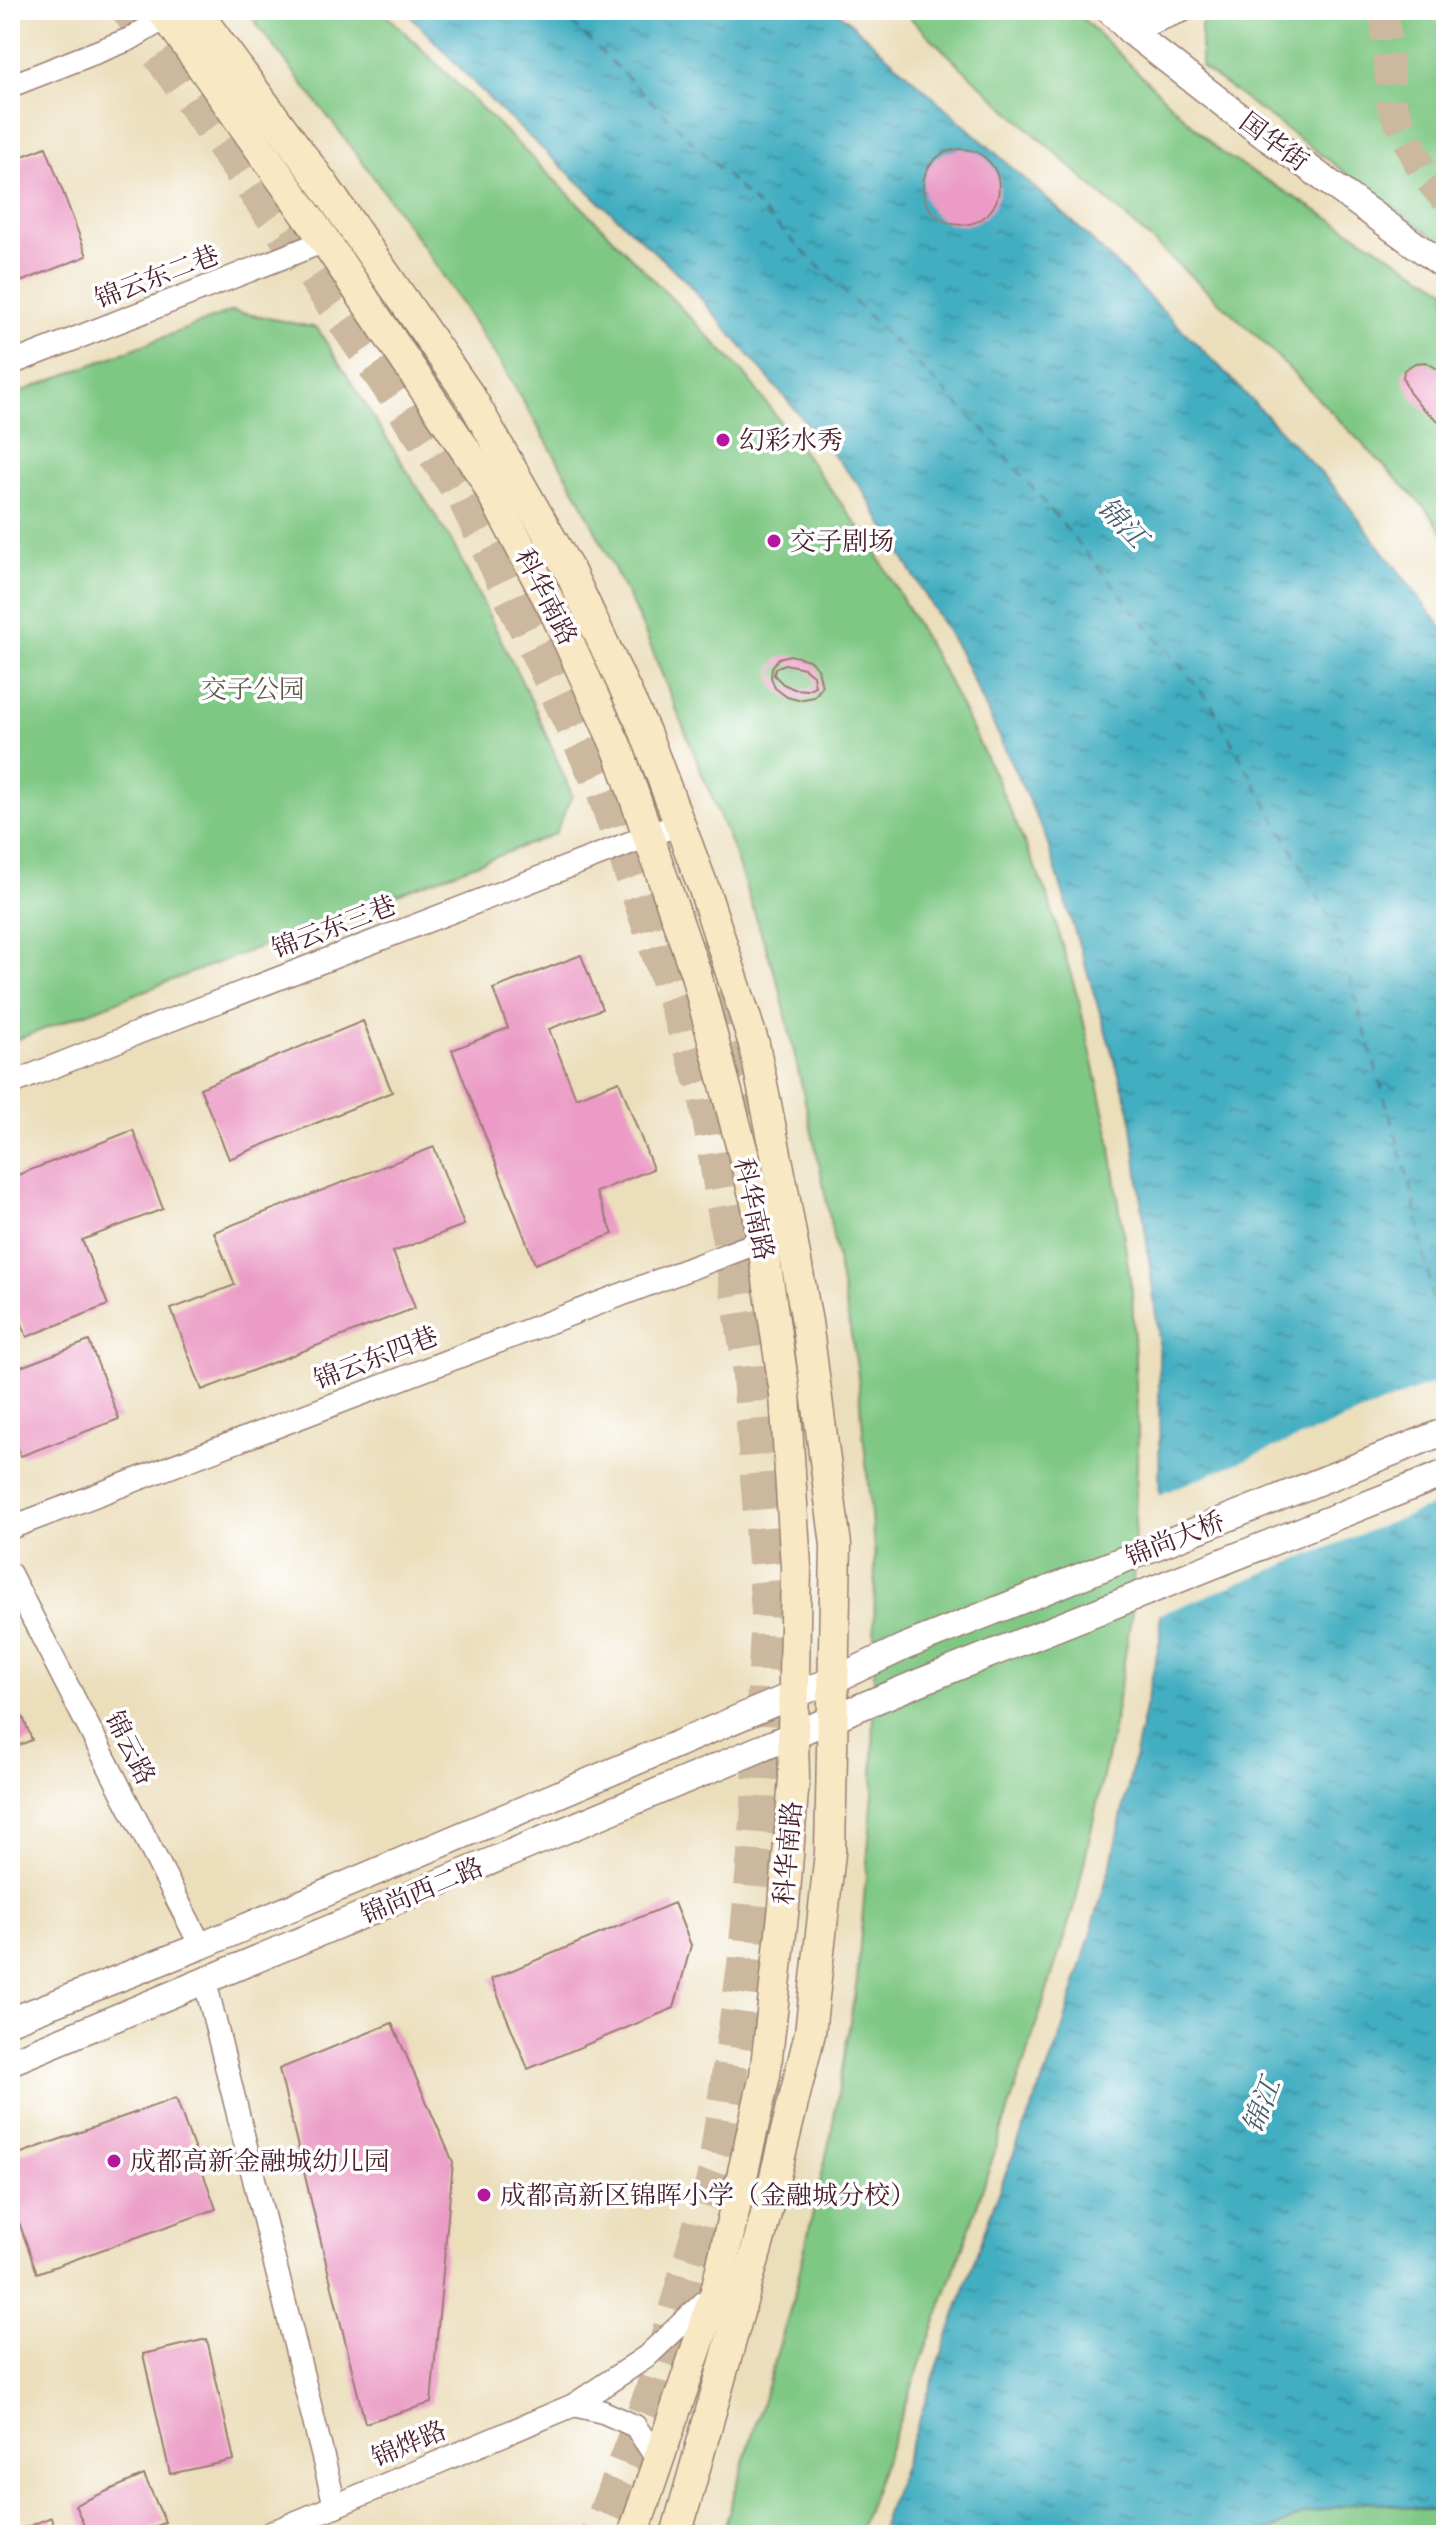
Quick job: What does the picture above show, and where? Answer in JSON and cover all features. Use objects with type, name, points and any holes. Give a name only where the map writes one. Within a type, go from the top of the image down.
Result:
[{"type":"main road","name":"科华南路","points":[[175,12],[483,476],[554,610],[619,752],[695,971],[757,1206],[785,1394],[796,1567],[794,1778],[790,1835],[765,2075],[716,2291],[633,2535]]},
{"type":"main road","name":"科华南路","points":[[175,12],[323,184],[471,398],[583,598],[645,732],[704,889],[754,1044],[782,1184],[807,1322],[836,1545],[830,1853],[810,2033],[761,2234],[676,2535]]},
{"type":"street","name":"国华街","points":[[1109,10],[1130,31],[1262,134],[1446,267]]},
{"type":"street","points":[[1130,31],[1184,10]]},
{"type":"street","points":[[10,86],[130,39],[175,12]]},
{"type":"street","name":"锦云东二巷","points":[[10,364],[325,241]]},
{"type":"street","name":"锦云东三巷","points":[[10,1084],[679,824]]},
{"type":"street","name":"锦云东四巷","points":[[10,1528],[762,1241]]},
{"type":"street","name":"锦尚大桥","points":[[10,2021],[201,1946],[834,1680],[904,1647],[1446,1431]]},
{"type":"street","name":"锦尚大桥","points":[[834,1719],[1446,1473]]},
{"type":"street","name":"锦云路","points":[[10,1574],[201,1946]]},
{"type":"street","name":"锦尚西二路","points":[[10,2062],[834,1719]]},
{"type":"street","points":[[205,1981],[335,2506]]},
{"type":"street","name":"锦烨路","points":[[266,2535],[574,2405],[646,2357],[716,2291]]},
{"type":"street","points":[[574,2405],[603,2412],[635,2426],[658,2460]]},
{"type":"green space","points":[[246,10],[382,10],[603,228],[743,372],[870,542],[947,678],[996,778],[1048,897],[1079,1002],[1108,1128],[1132,1293],[1138,1432],[1132,1611],[1113,1730],[1076,1900],[971,2224],[858,2535],[722,2535],[793,2300],[832,2130],[857,1980],[873,1793],[875,1557],[857,1367],[822,1177],[780,989],[732,847],[642,625],[578,495],[503,367],[434,262],[362,161]]},
{"type":"green space","points":[[902,10],[1074,10],[1220,152],[1446,289],[1446,537],[1428,511],[1259,338]]},
{"type":"green space","points":[[1217,10],[1446,10],[1446,246],[1201,67],[1201,24]]},
{"type":"green space","name":"交子公园","points":[[232,311],[317,328],[452,542],[533,704],[572,795],[555,834],[10,1042],[10,396]]},
{"type":"green space","points":[[1368,2501],[1446,2513],[1446,2535],[1262,2535],[1306,2513]]},
{"type":"water","name":"锦江","points":[[405,10],[836,10],[1076,225],[1216,363],[1334,487],[1446,633],[1446,2513],[1368,2501],[1306,2513],[1262,2535],[879,2535],[996,2198],[1060,2038],[1111,1864],[1160,1640],[1159,1339],[1130,1110],[1045,835],[960,653],[860,486],[686,281],[497,107]]},
{"type":"pier","points":[[1446,1378],[1446,1500],[1156,1616],[1156,1496]]},
{"type":"building","points":[[46,147],[87,256],[10,286],[10,161]]},
{"type":"building","points":[[969,149],[982,155],[993,166],[999,187],[997,202],[982,219],[969,225],[953,225],[940,219],[925,202],[923,179],[929,166],[946,151]]},
{"type":"building","points":[[1426,362],[1446,374],[1446,427],[1421,407],[1403,378],[1404,370],[1415,363]]},
{"type":"building","points":[[790,655],[809,660],[818,668],[822,687],[814,697],[798,700],[787,697],[775,688],[771,677],[772,667],[779,658]],"holes":[[[785,664],[804,668],[813,675],[815,686],[807,690],[794,689],[774,675],[775,668]]]},
{"type":"building","points":[[581,955],[602,1009],[549,1029],[576,1098],[619,1081],[653,1169],[596,1192],[613,1234],[535,1264],[452,1050],[508,1028],[493,989]]},
{"type":"building","points":[[363,1021],[392,1092],[229,1159],[200,1088]]},
{"type":"building","points":[[133,1130],[163,1209],[82,1240],[108,1305],[27,1337],[10,1293],[10,1178]]},
{"type":"building","points":[[434,1147],[464,1225],[393,1252],[415,1308],[202,1390],[171,1309],[235,1285],[214,1232]]},
{"type":"building","points":[[89,1341],[119,1419],[21,1456],[10,1427],[10,1371]]},
{"type":"building","points":[[23,1717],[32,1740],[10,1749],[10,1722]]},
{"type":"building","points":[[674,1903],[691,1945],[674,2008],[528,2069],[491,1979]]},
{"type":"building","points":[[392,2023],[453,2162],[431,2403],[365,2423],[279,2069]]},
{"type":"building","points":[[176,2098],[216,2209],[37,2273],[10,2197],[10,2157]]},
{"type":"building","points":[[207,2339],[234,2460],[170,2474],[143,2354]]},
{"type":"building","points":[[144,2475],[165,2522],[137,2535],[88,2535],[75,2505]]},
{"type":"building","points":[[51,2517],[58,2535],[10,2535],[10,2534]]},
{"type":"ferry route","points":[[559,10],[986,432],[1210,702],[1334,925],[1413,1195],[1446,1371]]},
{"type":"tunnel","points":[[129,10],[465,498],[604,791],[705,1088],[748,1352],[769,1612],[758,1823],[745,1966],[714,2180],[653,2391],[598,2535]]},
{"type":"tunnel","points":[[1384,10],[1392,106],[1424,174],[1446,199]]},
{"type":"tunnel","points":[[517,508],[583,628]]},
{"type":"tunnel","points":[[706,939],[757,1113]]},
{"type":"place","name":"幻彩水秀","points":[[723,440]]},
{"type":"place","name":"交子剧场","points":[[774,541]]},
{"type":"place","name":"成都高新金融城幼儿园","points":[[114,2161]]},
{"type":"place","name":"成都高新区锦晖小学（金融城分校）","points":[[484,2195]]}]
